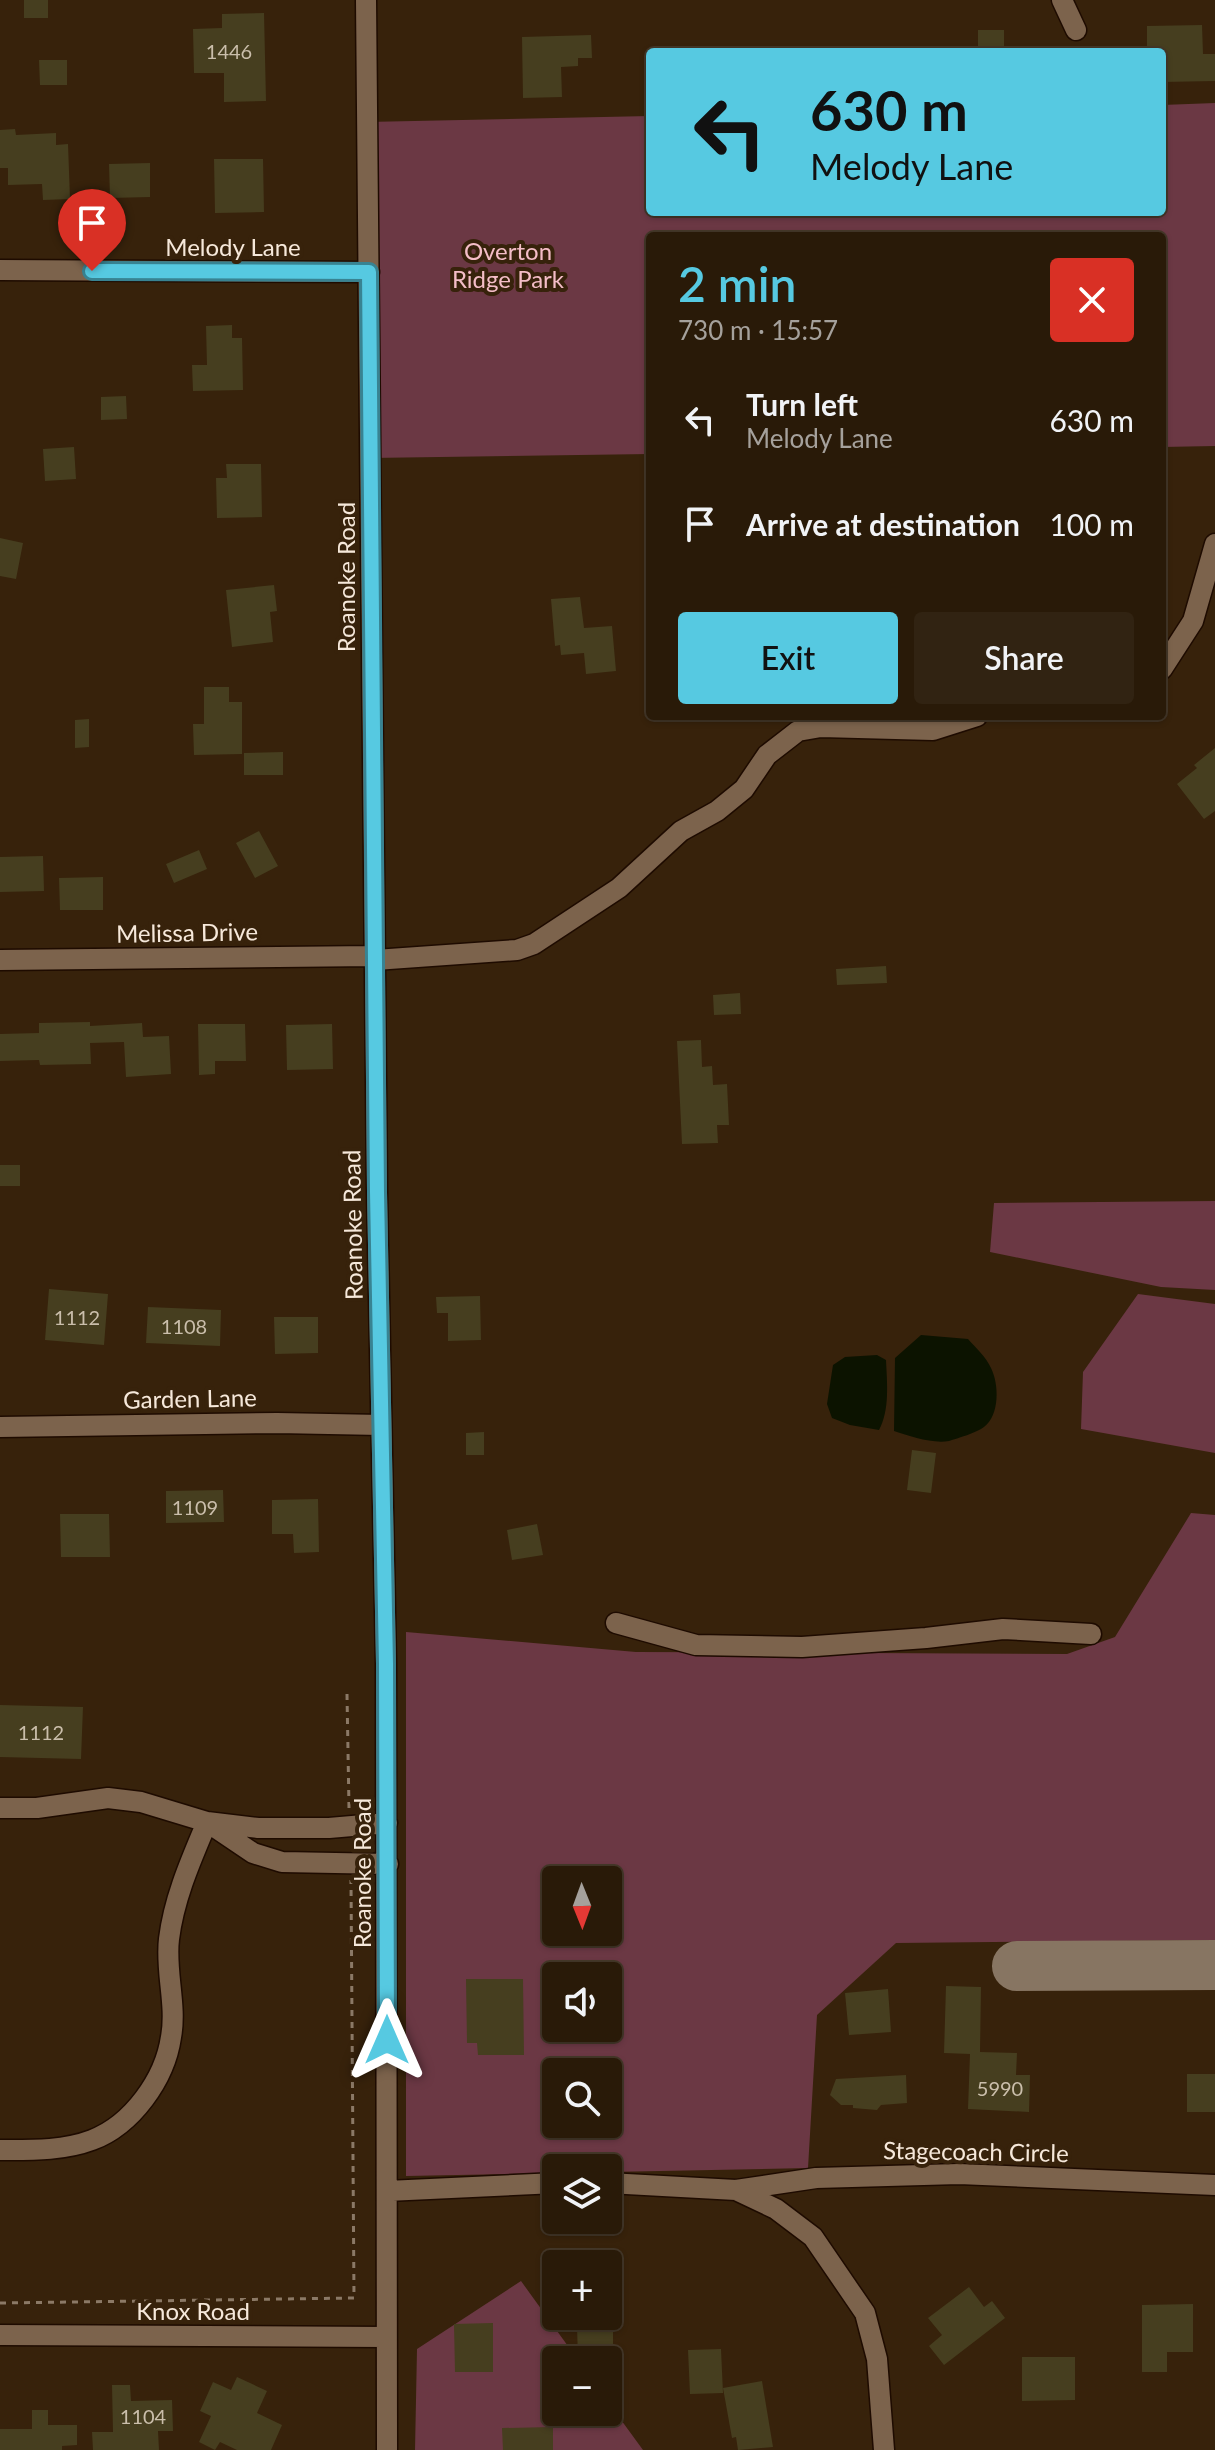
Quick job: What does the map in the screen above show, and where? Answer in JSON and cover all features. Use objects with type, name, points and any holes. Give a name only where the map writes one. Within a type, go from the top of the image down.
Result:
[{"type":"street","name":"Roanoke Road","points":[[366,0],[374,958],[388,1864],[387,2450]]},
{"type":"street","points":[[1062,0],[1076,30]]},
{"type":"street","name":"Melody Lane","points":[[0,270],[369,272]]},
{"type":"street","points":[[1166,663],[1193,621],[1215,544]]},
{"type":"street","name":"Melissa Drive","points":[[0,960],[374,958],[517,950],[534,944],[619,888],[681,831],[717,811],[744,789],[767,755],[798,731],[821,727],[933,730],[964,720]]},
{"type":"street","name":"Garden Lane","points":[[0,1427],[262,1423],[381,1425]]},
{"type":"street","points":[[616,1623],[696,1645],[802,1647],[1003,1629],[1091,1634]]},
{"type":"street","points":[[0,1808],[37,1808],[108,1798],[141,1802],[207,1822],[258,1828],[329,1828],[387,1823]]},
{"type":"street","points":[[207,1822],[253,1853],[282,1862],[388,1864]]},
{"type":"street","points":[[0,2150],[58,2148],[92,2140],[122,2122],[145,2097],[163,2064],[172,2036],[169,1940],[177,1898],[207,1822]]},
{"type":"street","name":"Stagecoach Circle","points":[[736,2190],[816,2178],[934,2174],[1215,2185]]},
{"type":"street","points":[[387,2191],[542,2184]]},
{"type":"street","points":[[622,2184],[736,2190],[776,2209],[813,2237],[865,2313],[877,2359],[884,2450]]},
{"type":"street","name":"Knox Road","points":[[0,2335],[385,2337]]},
{"type":"path","points":[[347,1694],[349,1811]]},
{"type":"path","points":[[0,2303],[354,2298],[352,1871]]},
{"type":"green space","name":"Overton Ridge Park","points":[[1215,103],[1215,446],[1166,447],[1166,232],[646,232],[646,454],[370,458],[366,122],[646,116],[646,216],[1166,216],[1166,105]]},
{"type":"green space","points":[[1215,1201],[1215,1290],[1161,1287],[990,1252],[994,1203]]},
{"type":"green space","points":[[1138,1294],[1215,1304],[1215,1453],[1081,1429],[1083,1372]]},
{"type":"green space","points":[[1191,1513],[1215,1515],[1215,1940],[896,1943],[817,2015],[808,2168],[622,2172],[622,2154],[542,2154],[542,2173],[406,2176],[406,1632],[636,1652],[1067,1654],[1115,1637]]},
{"type":"green space","points":[[521,2281],[542,2310],[542,2330],[556,2330],[568,2346],[542,2346],[542,2426],[622,2426],[622,2421],[643,2450],[415,2450],[417,2349]]},
{"type":"shaded area","points":[[921,1335],[968,1339],[986,1360],[994,1375],[997,1391],[993,1415],[984,1427],[942,1442],[894,1431],[895,1358]]},
{"type":"shaded area","points":[[877,1355],[886,1360],[887,1387],[885,1414],[879,1430],[832,1418],[827,1404],[833,1365],[845,1357]]},
{"type":"building","points":[[24,0],[48,0],[48,18],[24,18]]},
{"type":"building","points":[[264,13],[266,101],[224,102],[224,73],[194,73],[193,29],[222,28],[222,14]]},
{"type":"building","points":[[1202,25],[1203,54],[1215,54],[1215,81],[1166,82],[1166,48],[1147,48],[1147,26]]},
{"type":"building","points":[[978,30],[1004,30],[1004,48],[978,48]]},
{"type":"building","points":[[591,35],[592,58],[578,58],[578,66],[561,67],[562,97],[523,98],[522,37]]},
{"type":"building","points":[[39,60],[67,60],[67,85],[40,85]]},
{"type":"building","points":[[15,129],[16,135],[56,133],[56,145],[68,144],[70,199],[43,200],[42,184],[8,185],[8,168],[0,168],[0,130]]},
{"type":"building","points":[[214,159],[263,159],[264,212],[215,213]]},
{"type":"building","points":[[150,163],[150,197],[110,198],[109,164]]},
{"type":"building","points":[[232,325],[232,338],[242,338],[243,390],[193,391],[192,365],[207,365],[206,326]]},
{"type":"building","points":[[126,396],[127,419],[101,420],[101,397]]},
{"type":"building","points":[[74,447],[76,479],[45,481],[43,449]]},
{"type":"building","points":[[226,464],[261,464],[262,517],[217,518],[216,478],[227,478]]},
{"type":"building","points":[[0,538],[23,543],[16,579],[0,576]]},
{"type":"building","points":[[274,585],[277,611],[270,612],[273,642],[232,647],[226,590]]},
{"type":"building","points":[[580,597],[584,628],[612,626],[616,671],[586,674],[584,653],[561,655],[560,645],[555,646],[551,599]]},
{"type":"building","points":[[204,687],[229,687],[229,702],[242,702],[242,754],[194,755],[193,724],[204,724]]},
{"type":"building","points":[[89,719],[89,747],[75,748],[75,720]]},
{"type":"building","points":[[1215,748],[1215,811],[1204,819],[1177,784]]},
{"type":"building","points":[[283,752],[283,775],[244,775],[244,753]]},
{"type":"building","points":[[259,831],[278,866],[255,878],[236,843]]},
{"type":"building","points":[[199,850],[207,869],[174,883],[166,864]]},
{"type":"building","points":[[43,856],[44,891],[0,892],[0,857]]},
{"type":"building","points":[[103,877],[103,910],[60,910],[59,878]]},
{"type":"building","points":[[886,966],[887,983],[837,985],[836,969]]},
{"type":"building","points":[[740,993],[741,1014],[714,1015],[713,995]]},
{"type":"building","points":[[90,1022],[90,1026],[142,1023],[143,1037],[169,1036],[171,1074],[126,1077],[124,1042],[90,1043],[91,1064],[40,1065],[39,1060],[0,1061],[0,1034],[39,1033],[39,1023]]},
{"type":"building","points":[[198,1024],[245,1024],[246,1061],[215,1061],[215,1074],[199,1075]]},
{"type":"building","points":[[332,1024],[333,1069],[287,1070],[286,1025]]},
{"type":"building","points":[[701,1040],[702,1067],[712,1066],[713,1085],[727,1084],[729,1125],[717,1125],[718,1143],[682,1144],[677,1041]]},
{"type":"building","points":[[0,1165],[20,1165],[20,1186],[0,1186]]},
{"type":"building","points":[[49,1289],[108,1294],[104,1345],[45,1340]]},
{"type":"building","points":[[480,1296],[481,1340],[448,1341],[448,1313],[437,1313],[436,1297]]},
{"type":"building","points":[[148,1307],[221,1310],[220,1346],[146,1343]]},
{"type":"building","points":[[274,1317],[318,1317],[318,1353],[275,1354]]},
{"type":"building","points":[[484,1432],[484,1455],[466,1455],[466,1433]]},
{"type":"building","points":[[912,1450],[936,1453],[931,1493],[907,1490]]},
{"type":"building","points":[[223,1490],[224,1522],[166,1523],[166,1491]]},
{"type":"building","points":[[318,1499],[319,1552],[294,1553],[293,1534],[272,1534],[272,1500]]},
{"type":"building","points":[[60,1514],[109,1514],[110,1557],[61,1557]]},
{"type":"building","points":[[537,1524],[543,1555],[512,1560],[507,1530]]},
{"type":"building","points":[[0,1705],[83,1707],[81,1759],[0,1757]]},
{"type":"building","points":[[466,1979],[523,1979],[524,2055],[478,2055],[477,2043],[467,2043]]},
{"type":"building","points":[[946,1986],[981,1987],[980,2052],[1017,2053],[1016,2075],[1030,2075],[1029,2112],[968,2109],[970,2054],[944,2053]]},
{"type":"building","points":[[888,1989],[891,2032],[849,2035],[845,1993]]},
{"type":"building","points":[[1187,2074],[1215,2074],[1215,2112],[1187,2112]]},
{"type":"building","points":[[906,2075],[907,2103],[881,2105],[877,2110],[853,2108],[853,2105],[841,2105],[830,2095],[836,2079]]},
{"type":"building","points":[[969,2287],[984,2307],[992,2301],[1005,2318],[944,2365],[929,2346],[942,2335],[928,2318]]},
{"type":"building","points":[[1193,2304],[1193,2352],[1167,2352],[1167,2372],[1142,2372],[1142,2305]]},
{"type":"building","points":[[493,2323],[493,2372],[455,2372],[454,2324]]},
{"type":"building","points":[[577,2330],[613,2330],[613,2346],[578,2346]]},
{"type":"building","points":[[721,2349],[723,2393],[690,2394],[688,2350]]},
{"type":"building","points":[[1022,2357],[1075,2357],[1075,2400],[1022,2401]]},
{"type":"building","points":[[237,2377],[267,2391],[257,2413],[282,2425],[271,2450],[237,2450],[220,2442],[215,2450],[199,2442],[211,2416],[200,2411],[213,2382],[231,2390]]},
{"type":"building","points":[[762,2381],[773,2447],[738,2450],[736,2437],[732,2438],[723,2388]]},
{"type":"building","points":[[112,2385],[130,2385],[131,2401],[172,2400],[173,2431],[158,2431],[159,2450],[93,2450],[92,2432],[113,2432]]},
{"type":"building","points":[[32,2410],[48,2410],[48,2425],[77,2425],[77,2445],[62,2446],[62,2450],[0,2450],[0,2429],[32,2429]]},
{"type":"building","points":[[553,2427],[553,2450],[503,2450],[502,2428]]},
{"type":"taxiway","points":[[1017,1966],[1215,1965]]},
{"type":"route","points":[[92,271],[369,272],[374,956],[388,1853],[387,2040]]}]
